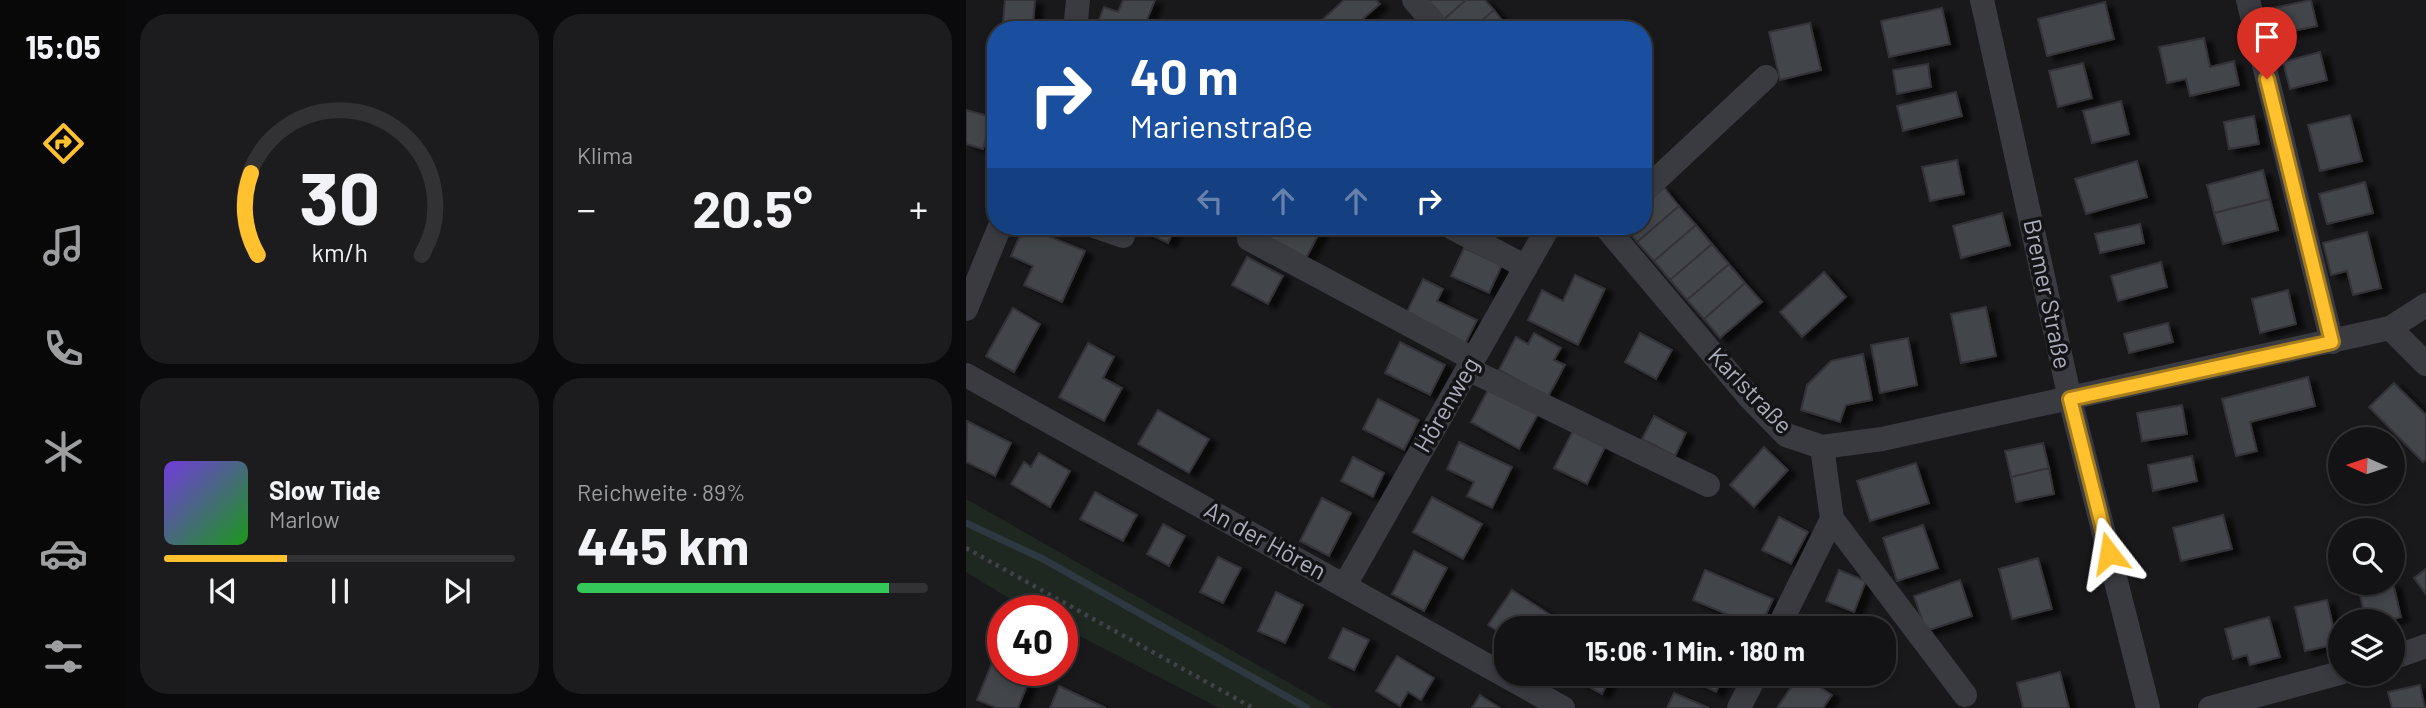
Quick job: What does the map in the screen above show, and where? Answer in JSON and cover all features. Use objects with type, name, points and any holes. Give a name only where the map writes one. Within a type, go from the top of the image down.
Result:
[{"type":"street","points":[[1075,21],[1078,0]]},
{"type":"street","points":[[1414,0],[1432,21]]},
{"type":"street","name":"Bremer Straße","points":[[1983,0],[2070,399],[2148,708]]},
{"type":"street","points":[[2248,0],[2332,342]]},
{"type":"street","points":[[1652,184],[1766,77]]},
{"type":"street","points":[[966,309],[996,235]]},
{"type":"street","points":[[1466,235],[1526,267]]},
{"type":"street","name":"Hörenweg","points":[[1345,585],[1544,235]]},
{"type":"street","name":"Karlstraße","points":[[1614,235],[1750,398],[1786,435],[1822,447],[1882,439],[2332,342],[2390,328],[2426,305]]},
{"type":"street","points":[[1249,239],[1470,364],[1708,485]]},
{"type":"street","points":[[2390,328],[2426,364]]},
{"type":"street","name":"An der Hören","points":[[966,375],[1563,708]]},
{"type":"street","points":[[1822,447],[1832,519],[1965,695]]},
{"type":"street","points":[[1784,616],[1832,519]]},
{"type":"street","points":[[2405,653],[2426,646]]},
{"type":"street","points":[[2210,708],[2328,677]]},
{"type":"street","points":[[1739,708],[1750,686]]},
{"type":"path","points":[[966,548],[1253,708]]},
{"type":"shaded area","points":[[966,499],[1333,708],[1219,708],[1078,635],[1078,595],[1004,595],[966,572]]},
{"type":"building","points":[[1005,0],[1035,0],[1033,21],[1003,21]]},
{"type":"building","points":[[1123,0],[1155,0],[1147,21],[1099,21],[1104,7],[1118,12]]},
{"type":"building","points":[[1344,0],[1376,0],[1380,4],[1360,21],[1321,21]]},
{"type":"building","points":[[1427,0],[1466,0],[1443,20]]},
{"type":"building","points":[[1466,0],[1485,0],[1494,10],[1481,21],[1443,20]]},
{"type":"building","points":[[2311,0],[2317,26],[2279,34],[2273,8]]},
{"type":"building","points":[[2105,2],[2114,39],[2047,56],[2038,19]]},
{"type":"building","points":[[1942,8],[1950,44],[1889,57],[1881,21]]},
{"type":"building","points":[[1494,10],[1503,21],[1481,21]]},
{"type":"building","points":[[1810,23],[1821,70],[1780,80],[1769,32]]},
{"type":"building","points":[[2204,38],[2210,67],[2234,61],[2239,85],[2190,96],[2186,79],[2167,83],[2159,47]]},
{"type":"building","points":[[2320,52],[2327,80],[2290,89],[2283,62]]},
{"type":"building","points":[[2083,63],[2092,98],[2058,107],[2049,71]]},
{"type":"building","points":[[1928,64],[1931,87],[1897,94],[1893,70]]},
{"type":"building","points":[[1956,92],[1962,116],[1903,131],[1897,106]]},
{"type":"building","points":[[2121,101],[2129,134],[2092,143],[2083,111]]},
{"type":"building","points":[[966,110],[987,116],[987,135],[983,149],[966,144]]},
{"type":"building","points":[[2350,115],[2362,161],[2320,171],[2308,125]]},
{"type":"building","points":[[2254,116],[2259,144],[2229,149],[2224,122]]},
{"type":"building","points":[[1957,160],[1964,194],[1930,201],[1922,167]]},
{"type":"building","points":[[2137,161],[2147,197],[2086,214],[2075,179]]},
{"type":"building","points":[[2263,170],[2270,199],[2214,213],[2207,185]]},
{"type":"building","points":[[2365,182],[2373,213],[2327,224],[2319,194]]},
{"type":"building","points":[[1663,186],[1679,206],[1652,229],[1652,195]]},
{"type":"building","points":[[2270,199],[2278,230],[2223,244],[2214,213]]},
{"type":"building","points":[[1679,206],[1696,225],[1654,261],[1637,242],[1645,235],[1652,235],[1652,229]]},
{"type":"building","points":[[2002,213],[2010,245],[1961,258],[1953,226]]},
{"type":"building","points":[[2140,224],[2144,243],[2100,253],[2095,234]]},
{"type":"building","points":[[1696,225],[1712,244],[1670,280],[1654,261]]},
{"type":"building","points":[[2367,232],[2381,288],[2353,295],[2347,271],[2331,275],[2323,243]]},
{"type":"building","points":[[1020,235],[1046,235],[1085,251],[1062,302],[1024,285],[1033,266],[1011,256]]},
{"type":"building","points":[[1151,235],[1172,235],[1168,243]]},
{"type":"building","points":[[1256,235],[1318,235],[1305,260]]},
{"type":"building","points":[[1631,235],[1645,235],[1637,242]]},
{"type":"building","points":[[1712,244],[1729,264],[1687,300],[1670,280]]},
{"type":"building","points":[[1464,248],[1502,265],[1489,293],[1451,276]]},
{"type":"building","points":[[1247,257],[1283,276],[1268,304],[1232,285]]},
{"type":"building","points":[[2161,262],[2167,287],[2118,301],[2111,276]]},
{"type":"building","points":[[1729,264],[1745,283],[1704,319],[1687,300]]},
{"type":"building","points":[[1824,272],[1846,297],[1802,337],[1780,312]]},
{"type":"building","points":[[1575,275],[1605,289],[1578,345],[1528,320],[1542,290],[1563,301]]},
{"type":"building","points":[[1423,279],[1443,289],[1437,301],[1477,320],[1463,348],[1404,318]]},
{"type":"building","points":[[1745,283],[1762,302],[1720,338],[1704,319]]},
{"type":"building","points":[[2288,290],[2296,324],[2260,333],[2252,299]]},
{"type":"building","points":[[1986,307],[1996,356],[1961,363],[1951,314]]},
{"type":"building","points":[[1013,308],[1040,324],[1014,372],[986,356]]},
{"type":"building","points":[[2168,323],[2173,342],[2129,353],[2124,334]]},
{"type":"building","points":[[1534,333],[1561,348],[1554,360],[1565,365],[1548,397],[1499,370],[1516,337],[1528,344]]},
{"type":"building","points":[[1640,333],[1672,350],[1656,379],[1625,362]]},
{"type":"building","points":[[1908,338],[1917,385],[1880,393],[1871,345]]},
{"type":"building","points":[[1400,342],[1445,365],[1430,395],[1385,373]]},
{"type":"building","points":[[1088,343],[1114,357],[1103,378],[1122,388],[1104,421],[1059,397]]},
{"type":"building","points":[[1863,354],[1872,400],[1846,405],[1840,422],[1801,410],[1807,385],[1831,361]]},
{"type":"building","points":[[2308,377],[2315,406],[2250,422],[2257,451],[2236,456],[2222,399]]},
{"type":"building","points":[[2394,383],[2426,415],[2426,459],[2423,462],[2405,444],[2405,427],[2389,427],[2369,407]]},
{"type":"building","points":[[1489,388],[1538,414],[1519,449],[1471,422]]},
{"type":"building","points":[[1378,399],[1419,420],[1404,450],[1363,429]]},
{"type":"building","points":[[2182,405],[2187,434],[2142,441],[2137,413]]},
{"type":"building","points":[[1158,410],[1209,439],[1189,473],[1138,444]]},
{"type":"building","points":[[1654,416],[1686,433],[1675,456],[1642,439]]},
{"type":"building","points":[[967,421],[1011,443],[995,476],[966,462]]},
{"type":"building","points":[[1573,431],[1605,447],[1587,484],[1554,468]]},
{"type":"building","points":[[1459,442],[1512,467],[1492,508],[1467,496],[1474,482],[1447,469]]},
{"type":"building","points":[[2043,443],[2049,468],[2011,477],[2005,451]]},
{"type":"building","points":[[1764,447],[1788,470],[1754,507],[1730,485]]},
{"type":"building","points":[[1039,453],[1070,471],[1050,507],[1011,484],[1024,462],[1031,467]]},
{"type":"building","points":[[2192,456],[2197,481],[2153,491],[2148,465]]},
{"type":"building","points":[[1353,457],[1384,473],[1373,497],[1341,481]]},
{"type":"building","points":[[1916,463],[1929,503],[1870,521],[1857,481]]},
{"type":"building","points":[[2049,468],[2054,494],[2016,502],[2011,477]]},
{"type":"building","points":[[1095,492],[1137,515],[1123,541],[1080,519]]},
{"type":"building","points":[[1432,497],[1482,524],[1463,559],[1413,532]]},
{"type":"building","points":[[1322,498],[1351,513],[1329,556],[1300,541]]},
{"type":"building","points":[[2223,515],[2232,549],[2181,561],[2173,528]]},
{"type":"building","points":[[1779,517],[1808,532],[1791,564],[1762,550]]},
{"type":"building","points":[[1163,524],[1185,536],[1169,566],[1147,554]]},
{"type":"building","points":[[1923,525],[1938,568],[1897,581],[1883,538]]},
{"type":"building","points":[[1414,551],[1447,568],[1424,611],[1392,594]]},
{"type":"building","points":[[1218,557],[1241,568],[1223,603],[1200,592]]},
{"type":"building","points":[[2038,558],[2052,609],[2012,619],[1999,569]]},
{"type":"building","points":[[2426,569],[2426,594],[2414,578]]},
{"type":"building","points":[[1705,570],[1773,599],[1765,616],[1731,616],[1693,600]]},
{"type":"building","points":[[1839,570],[1866,581],[1854,612],[1826,601]]},
{"type":"building","points":[[1960,580],[1972,616],[1926,631],[1914,596]]},
{"type":"building","points":[[1512,590],[1552,616],[1494,616]]},
{"type":"building","points":[[1276,592],[1303,605],[1285,643],[1258,631]]},
{"type":"building","points":[[2360,595],[2396,595],[2399,609],[2363,609]]},
{"type":"building","points":[[2327,600],[2328,646],[2305,651],[2295,607]]},
{"type":"building","points":[[1494,616],[1494,629],[1488,625]]},
{"type":"building","points":[[2269,617],[2280,657],[2250,665],[2247,655],[2233,659],[2225,629]]},
{"type":"building","points":[[1343,628],[1369,640],[1354,670],[1329,658]]},
{"type":"building","points":[[1397,656],[1434,678],[1421,700],[1408,692],[1400,706],[1376,691]]},
{"type":"building","points":[[2060,672],[2069,708],[2023,708],[2017,683]]},
{"type":"building","points":[[987,675],[987,686],[1027,686],[1018,708],[997,708],[977,700]]},
{"type":"building","points":[[2420,685],[2425,708],[2392,708],[2388,692]]},
{"type":"building","points":[[1059,686],[1106,708],[1050,708]]},
{"type":"building","points":[[1587,686],[1606,686],[1602,694]]},
{"type":"building","points":[[1704,686],[1719,686],[1716,692]]},
{"type":"building","points":[[1792,686],[1818,686],[1832,695],[1823,708],[1777,708]]},
{"type":"building","points":[[1674,693],[1709,708],[1667,708]]},
{"type":"building","points":[[1480,695],[1500,708],[1472,708]]},
{"type":"waterway","points":[[966,523],[1043,559],[1307,708]]},
{"type":"route","points":[[2109,553],[2070,399],[2332,342],[2267,79]]}]
